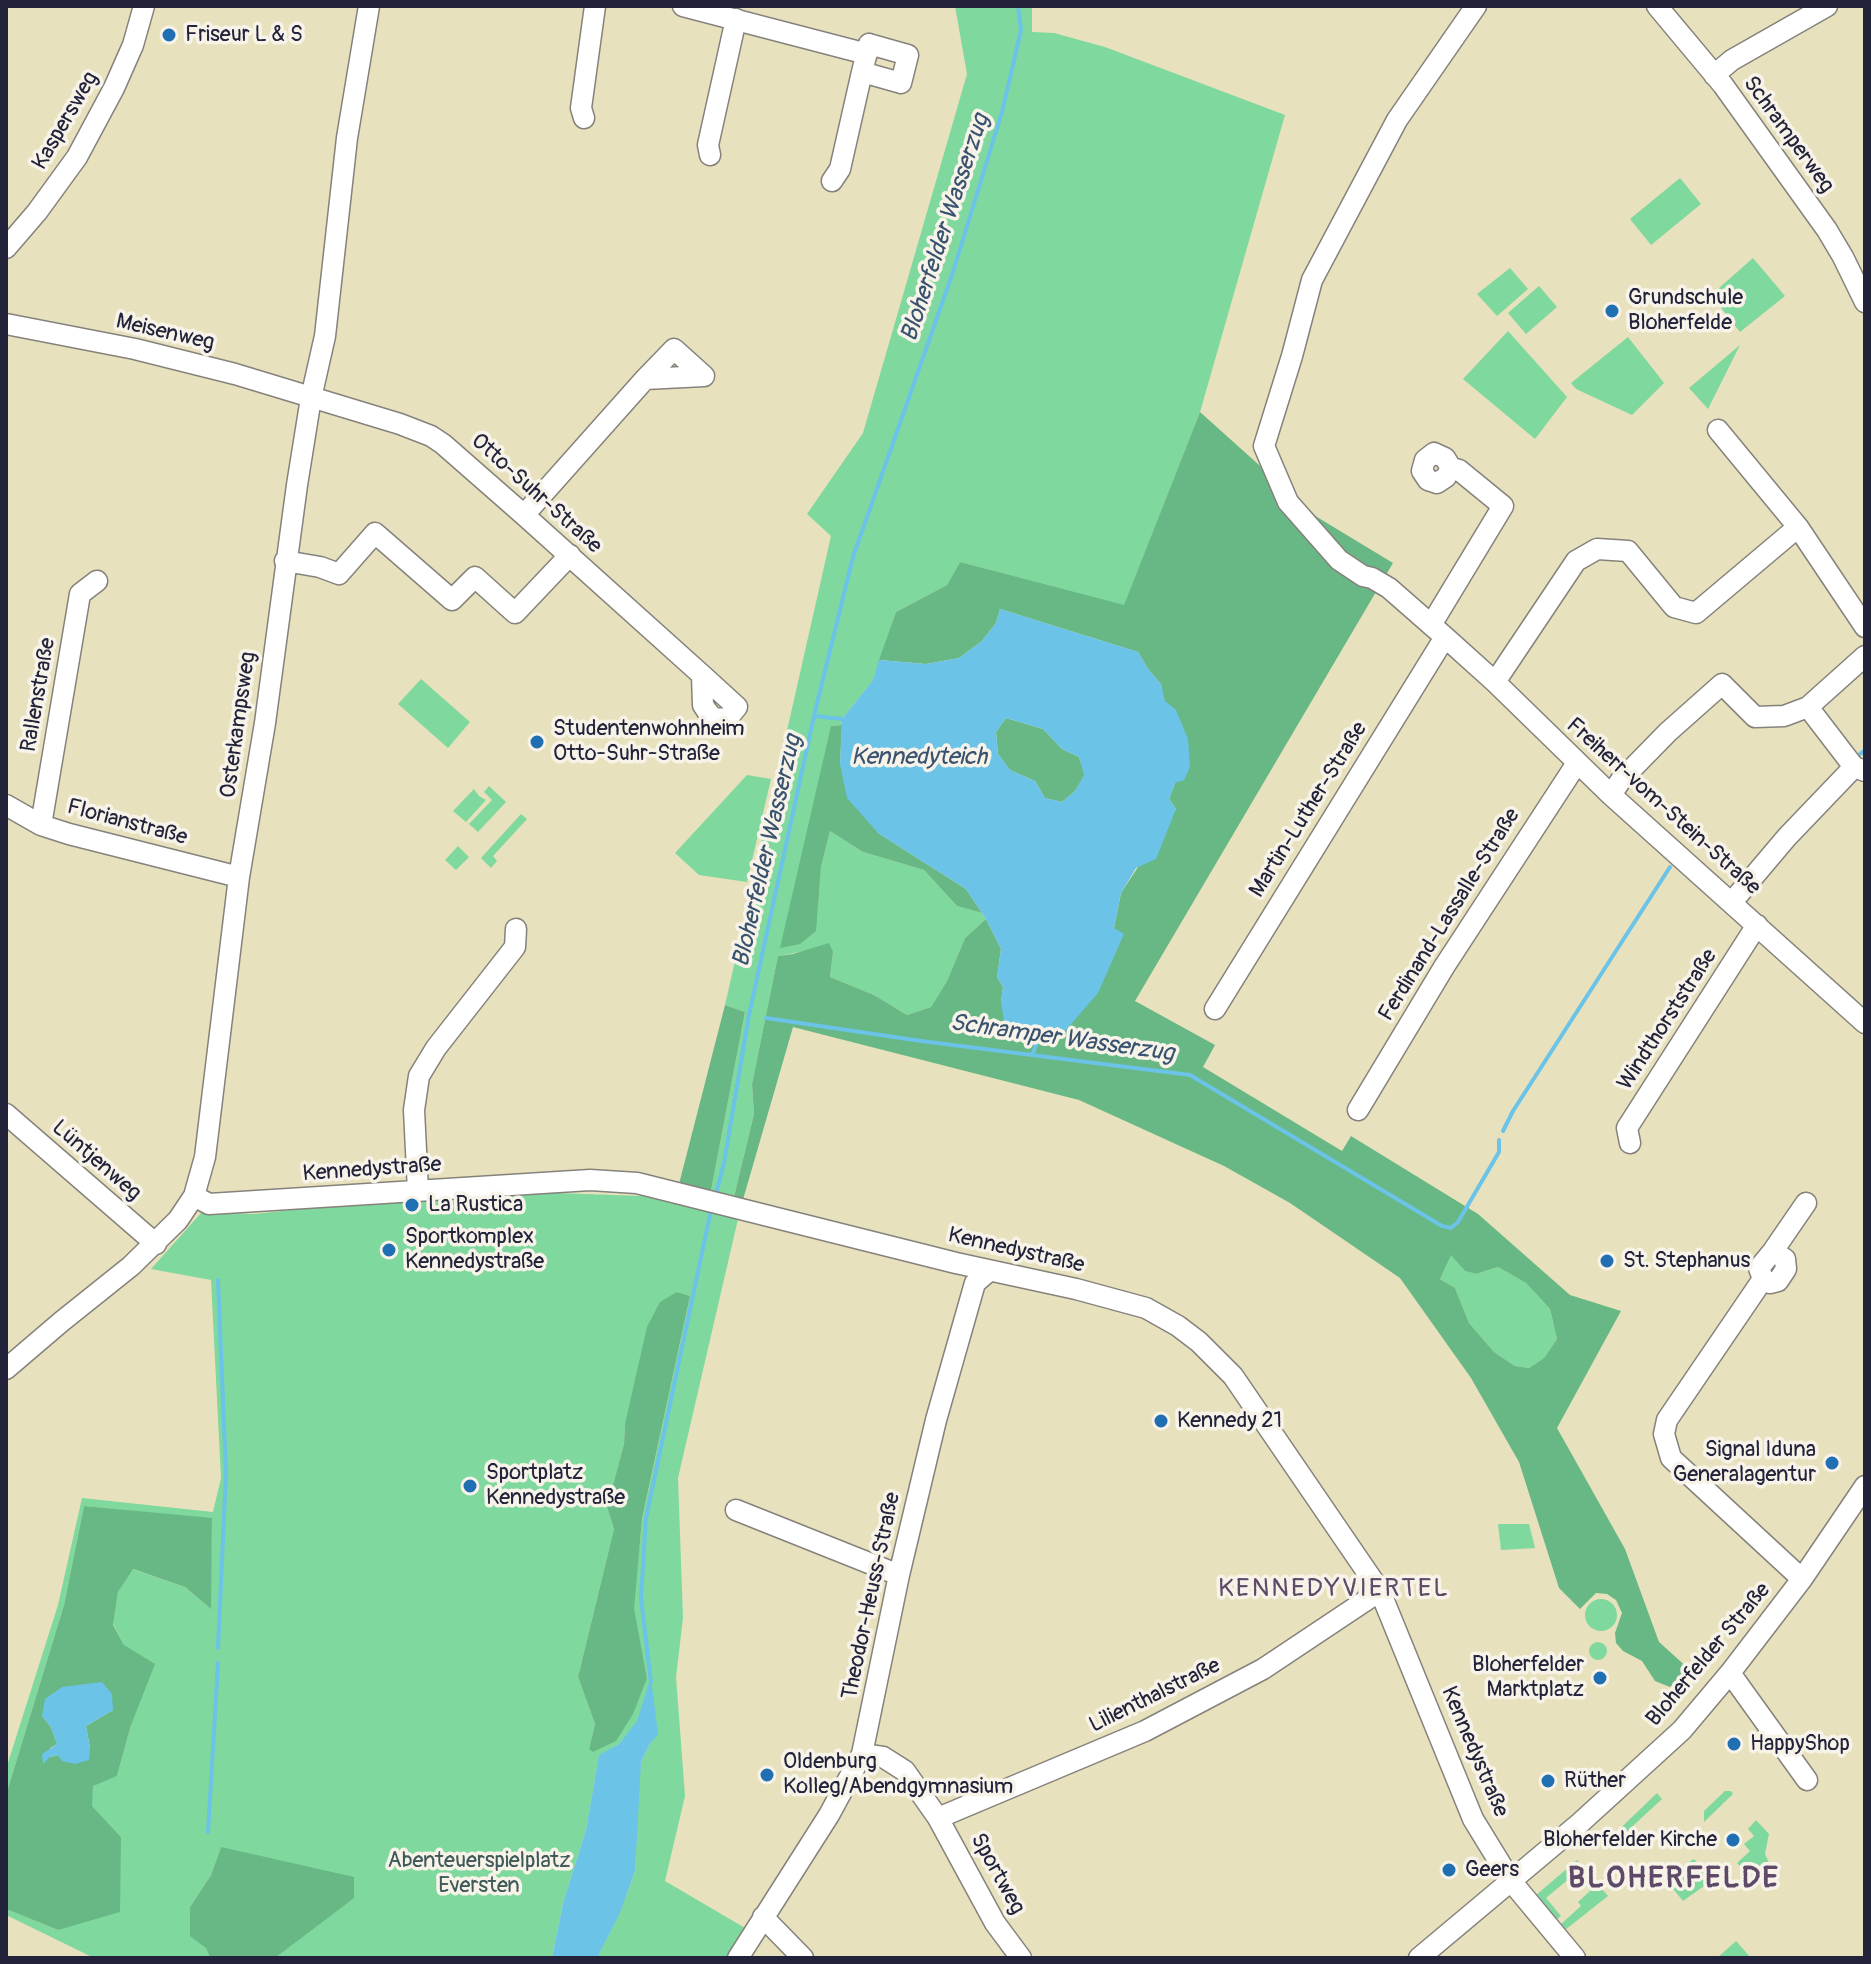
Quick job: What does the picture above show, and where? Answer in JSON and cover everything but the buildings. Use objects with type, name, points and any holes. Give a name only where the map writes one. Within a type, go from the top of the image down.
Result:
[{"type":"street","name":"Kaspersweg","points":[[6,248],[77,157],[114,88],[133,45],[144,6]]},
{"type":"street","name":"Osterkampsweg","points":[[6,1369],[156,1244],[194,1196],[205,1157],[239,877],[265,723],[285,561],[311,398],[325,336],[347,138],[369,6]]},
{"type":"street","points":[[584,118],[581,108],[595,6]]},
{"type":"street","points":[[683,6],[736,19],[864,63],[840,169],[832,181]]},
{"type":"street","name":"Freiherr-vom-Stein-Straße","points":[[1476,6],[1397,120],[1312,280],[1264,446],[1288,502],[1339,560],[1389,588],[1438,631],[1611,795],[1865,1023]]},
{"type":"street","name":"Schramperweg","points":[[1657,6],[1714,75],[1827,230],[1864,299]]},
{"type":"street","points":[[1714,75],[1732,60],[1827,6]]},
{"type":"street","points":[[710,155],[708,145],[736,19]]},
{"type":"street","name":"Meisenweg","points":[[6,324],[172,358],[311,398]]},
{"type":"street","points":[[524,515],[645,379]]},
{"type":"street","name":"Otto-Suhr-Straße","points":[[311,398],[400,424],[443,444],[702,675]]},
{"type":"street","points":[[1718,430],[1798,527],[1865,627]]},
{"type":"street","points":[[1438,631],[1503,506],[1459,470],[1451,468]]},
{"type":"street","points":[[1495,682],[1576,561],[1597,549],[1628,551],[1674,607],[1696,613],[1798,527]]},
{"type":"street","points":[[285,561],[339,574],[375,533],[452,600],[475,577],[515,613],[570,555]]},
{"type":"street","name":"Rallenstraße","points":[[41,825],[80,594],[97,581]]},
{"type":"street","name":"Martin-Luther-Straße","points":[[1215,1009],[1438,631]]},
{"type":"street","points":[[1611,795],[1621,780],[1668,732],[1722,684],[1755,717],[1784,716],[1808,707],[1865,656]]},
{"type":"street","points":[[1732,902],[1787,837],[1859,769],[1808,707]]},
{"type":"street","name":"Ferdinand-Lassalle-Straße","points":[[1358,1100],[1577,763]]},
{"type":"street","name":"Florianstraße","points":[[6,805],[41,825],[239,877]]},
{"type":"street","name":"Windthorststraße","points":[[1630,1143],[1627,1128],[1757,925]]},
{"type":"street","points":[[418,1191],[414,1110],[419,1076],[436,1048],[515,947],[516,929]]},
{"type":"street","name":"Lüntjenweg","points":[[6,1114],[156,1244]]},
{"type":"street","name":"Kennedystraße","points":[[194,1196],[209,1204],[590,1180],[637,1183],[1146,1308],[1199,1342],[1233,1376],[1380,1591],[1473,1819],[1511,1881],[1575,1958]]},
{"type":"street","points":[[1802,1579],[1671,1458],[1664,1434],[1667,1420],[1763,1279],[1759,1268],[1806,1203]]},
{"type":"street","name":"Theodor-Heuss-Straße","points":[[738,1958],[829,1815],[862,1754],[899,1575],[962,1327],[975,1283],[989,1271]]},
{"type":"street","name":"Bloherfelder Straße","points":[[1419,1958],[1671,1741],[1730,1673],[1802,1579],[1865,1486]]},
{"type":"street","points":[[736,1510],[899,1575]]},
{"type":"street","name":"Lilienthalstraße","points":[[938,1818],[1145,1731],[1263,1669],[1380,1591]]},
{"type":"street","points":[[1730,1673],[1807,1780]]},
{"type":"street","name":"Sportweg","points":[[862,1754],[883,1757],[905,1771],[938,1818],[995,1923],[1021,1958]]},
{"type":"street","points":[[763,1917],[803,1958]]},
{"type":"green space","points":[[955,6],[1032,6],[1032,32],[1054,33],[1105,47],[1285,115],[1200,412],[1124,606],[960,562],[947,585],[896,612],[873,680],[842,719],[842,725],[831,726],[816,931],[821,867],[830,831],[863,852],[924,870],[957,906],[982,913],[986,919],[965,938],[947,981],[931,1007],[907,1015],[874,995],[830,977],[833,952],[805,951],[778,956],[752,1084],[754,1114],[733,1201],[710,1196],[745,1012],[725,1005],[831,536],[807,514],[863,433],[967,74]]},
{"type":"green space","points":[[1680,178],[1701,204],[1651,245],[1630,219]]},
{"type":"green space","points":[[1753,258],[1785,296],[1740,332],[1711,295]]},
{"type":"green space","points":[[1510,268],[1528,289],[1497,316],[1477,294]]},
{"type":"green space","points":[[1539,286],[1557,307],[1526,334],[1508,313]]},
{"type":"green space","points":[[1508,331],[1567,397],[1535,439],[1463,379]]},
{"type":"green space","points":[[1628,337],[1664,383],[1632,415],[1576,389],[1571,383]]},
{"type":"green space","points":[[1740,345],[1708,409],[1689,388]]},
{"type":"green space","points":[[1200,412],[1317,517],[1393,563],[1135,1001],[1215,1045],[1203,1067],[1342,1151],[1351,1136],[1478,1214],[1570,1295],[1621,1311],[1557,1428],[1625,1549],[1659,1642],[1689,1669],[1670,1687],[1655,1681],[1642,1661],[1623,1651],[1616,1643],[1615,1633],[1622,1613],[1616,1600],[1607,1594],[1596,1593],[1580,1609],[1559,1588],[1519,1462],[1471,1378],[1400,1278],[1290,1203],[1224,1166],[1079,1100],[793,1027],[742,1203],[733,1201],[754,1114],[752,1084],[778,956],[829,943],[833,952],[830,977],[874,995],[907,1015],[931,1007],[947,981],[965,938],[986,919],[1001,949],[997,977],[1003,987],[1001,1002],[1114,928],[1121,893],[1176,809],[1169,799],[1175,783],[1161,684],[1138,652],[1000,609],[996,623],[982,641],[959,658],[926,664],[879,660],[896,612],[947,585],[960,562],[1124,605]],"holes":[[[1451,1255],[1465,1271],[1476,1274],[1498,1267],[1526,1283],[1550,1309],[1557,1339],[1544,1358],[1529,1368],[1515,1366],[1494,1352],[1469,1323],[1455,1288],[1440,1279]]]},
{"type":"green space","points":[[421,679],[470,722],[448,748],[398,704]]},
{"type":"green space","points":[[1006,718],[1043,729],[1062,749],[1079,757],[1085,775],[1075,791],[1062,802],[1045,798],[1035,781],[1010,770],[998,754],[996,732]]},
{"type":"green space","points":[[842,725],[840,764],[878,833],[966,889],[982,913],[957,906],[924,870],[863,852],[830,831],[821,867],[816,931],[800,944],[780,948],[831,726]]},
{"type":"green space","points":[[747,775],[771,779],[747,882],[699,875],[675,853]]},
{"type":"green space","points":[[489,786],[506,802],[478,832],[469,824],[492,800],[484,792]]},
{"type":"green space","points":[[474,789],[486,800],[466,822],[453,811]]},
{"type":"green space","points":[[521,814],[527,819],[493,856],[497,861],[491,868],[481,858]]},
{"type":"green space","points":[[458,846],[469,857],[456,870],[445,860]]},
{"type":"green space","points":[[725,1005],[745,1012],[710,1196],[678,1188]]},
{"type":"green space","name":"Abenteuerspielplatz Eversten","points":[[557,1193],[642,1196],[738,1219],[678,1478],[683,1618],[676,1677],[685,1796],[665,1881],[745,1928],[728,1958],[597,1958],[620,1912],[635,1871],[638,1784],[641,1762],[651,1742],[651,1679],[638,1721],[619,1744],[599,1756],[586,1830],[563,1903],[552,1958],[275,1958],[307,1933],[221,1847],[211,1875],[190,1907],[210,1958],[94,1958],[6,1915],[6,1909],[58,1930],[121,1837],[91,1806],[93,1785],[117,1776],[131,1725],[124,1645],[113,1624],[118,1592],[132,1569],[185,1587],[210,1608],[212,1519],[84,1506],[64,1605],[6,1795],[6,1769],[58,1605],[82,1498],[213,1512],[221,1478],[211,1280],[151,1269],[202,1212],[254,1214],[396,1199]],"holes":[[[677,1292],[690,1296],[642,1520],[633,1609],[647,1678],[589,1749],[595,1724],[578,1677],[614,1529],[607,1507],[624,1444],[625,1424]]]},
{"type":"green space","points":[[1451,1254],[1465,1271],[1476,1274],[1498,1267],[1526,1283],[1550,1309],[1557,1339],[1544,1358],[1529,1368],[1515,1366],[1494,1352],[1469,1323],[1455,1288],[1440,1279]]},
{"type":"green space","points":[[677,1292],[690,1296],[642,1519],[634,1609],[647,1678],[633,1714],[616,1741],[593,1752],[589,1749],[595,1724],[578,1677],[614,1529],[607,1507],[624,1444],[625,1424],[647,1327],[660,1302]]},
{"type":"green space","points":[[84,1506],[212,1518],[211,1609],[185,1587],[133,1569],[118,1592],[113,1625],[124,1645],[155,1664],[131,1725],[117,1776],[93,1786],[92,1806],[121,1837],[120,1912],[58,1930],[6,1909],[6,1795],[64,1605]],"holes":[[[113,1710],[86,1726],[90,1748],[50,1757],[50,1748],[57,1744],[51,1727],[42,1716]]]},
{"type":"green space","points":[[1498,1524],[1529,1524],[1535,1548],[1501,1550]]},
{"type":"green space","points":[[1601,1599],[1612,1604],[1617,1615],[1612,1626],[1601,1631],[1590,1626],[1585,1615],[1590,1604]]},
{"type":"green space","points":[[1594,1642],[1602,1642],[1607,1651],[1605,1658],[1594,1660],[1589,1655],[1589,1647]]},
{"type":"green space","points":[[1725,1791],[1733,1794],[1704,1822],[1704,1811]]},
{"type":"green space","points":[[1657,1793],[1662,1799],[1608,1849],[1604,1844]]},
{"type":"green space","points":[[1756,1820],[1769,1834],[1765,1854],[1771,1867],[1767,1871],[1753,1863],[1744,1870],[1737,1863],[1750,1851],[1744,1844],[1754,1836],[1748,1829]]},
{"type":"green space","points":[[221,1847],[354,1877],[354,1898],[275,1958],[210,1958],[206,1948],[190,1936],[190,1907],[211,1875]]},
{"type":"green space","points":[[1694,1859],[1701,1867],[1709,1866],[1718,1876],[1683,1901],[1666,1880],[1672,1874],[1672,1865],[1683,1866]]},
{"type":"green space","points":[[1577,1860],[1608,1896],[1565,1930],[1560,1925],[1581,1906],[1578,1902],[1590,1891],[1576,1873],[1546,1898],[1561,1916],[1556,1920],[1535,1896]]},
{"type":"green space","points":[[1736,1941],[1751,1958],[1717,1958]]},
{"type":"water","name":"Kennedyteich","points":[[1000,609],[1138,652],[1161,684],[1165,701],[1176,710],[1188,739],[1190,767],[1184,780],[1175,783],[1169,799],[1176,809],[1156,859],[1136,868],[1121,893],[1114,928],[1124,934],[1098,993],[1065,1031],[1014,1031],[1004,1021],[1001,1002],[1003,987],[997,977],[1001,949],[986,919],[966,889],[878,833],[847,798],[840,764],[842,719],[873,680],[879,660],[926,664],[959,658],[982,641],[996,623]],"holes":[[[1006,718],[1043,729],[1062,749],[1079,757],[1084,775],[1075,791],[1062,802],[1045,798],[1035,781],[1010,770],[998,754],[996,732]]]},
{"type":"water","points":[[651,1677],[658,1735],[641,1762],[635,1871],[620,1913],[597,1958],[552,1958],[563,1903],[586,1830],[599,1755],[619,1744],[637,1721]]},
{"type":"water","points":[[102,1682],[112,1694],[113,1710],[86,1726],[89,1760],[75,1764],[62,1761],[58,1755],[50,1757],[43,1764],[42,1754],[57,1744],[51,1727],[42,1716],[45,1699],[62,1687]]},
{"type":"waterway","name":"Bloherfelder Wasserzug","points":[[715,1198],[724,1163],[749,1015],[814,716],[853,557],[953,272],[1002,112],[1021,30],[1018,6]]},
{"type":"waterway","points":[[814,716],[842,719]]},
{"type":"waterway","points":[[1860,754],[1865,750]]},
{"type":"waterway","name":"Schramper Wasserzug","points":[[1503,1131],[1670,867]]},
{"type":"waterway","name":"Schramper Wasserzug","points":[[766,1018],[1190,1075],[1442,1226],[1451,1228],[1458,1222],[1499,1152],[1499,1140]]},
{"type":"waterway","points":[[1033,1053],[1041,1032]]},
{"type":"waterway","name":"Bloherfelder Wasserzug","points":[[651,1682],[641,1598],[646,1518],[711,1210]]},
{"type":"waterway","points":[[218,1280],[226,1473],[218,1648]]},
{"type":"waterway","points":[[208,1832],[218,1663]]},
{"type":"place","name":"Friseur L & S","points":[[169,35]]},
{"type":"place","name":"Grundschule Bloherfelde","points":[[1612,311]]},
{"type":"place","name":"Studentenwohnheim Otto-Suhr-Straße","points":[[537,742]]},
{"type":"place","name":"La Rustica","points":[[412,1205]]},
{"type":"place","name":"Sportkomplex Kennedystraße","points":[[389,1250]]},
{"type":"place","name":"St. Stephanus","points":[[1607,1261]]},
{"type":"place","name":"Kennedy 21","points":[[1161,1421]]},
{"type":"place","name":"Signal Iduna Generalagentur","points":[[1832,1463]]},
{"type":"place","name":"Sportplatz Kennedystraße","points":[[470,1486]]},
{"type":"place","name":"Bloherfelder Marktplatz","points":[[1600,1678]]},
{"type":"place","name":"HappyShop","points":[[1734,1744]]},
{"type":"place","name":"Oldenburg Kolleg/Abendgymnasium","points":[[767,1775]]},
{"type":"place","name":"Rüther","points":[[1548,1781]]},
{"type":"place","name":"Bloherfelder Kirche","points":[[1733,1840]]},
{"type":"place","name":"Geers","points":[[1449,1870]]},
{"type":"district","name":"KENNEDYVIERTEL","points":[[1334,1589]]},
{"type":"district","name":"BLOHERFELDE","points":[[1674,1879]]}]
